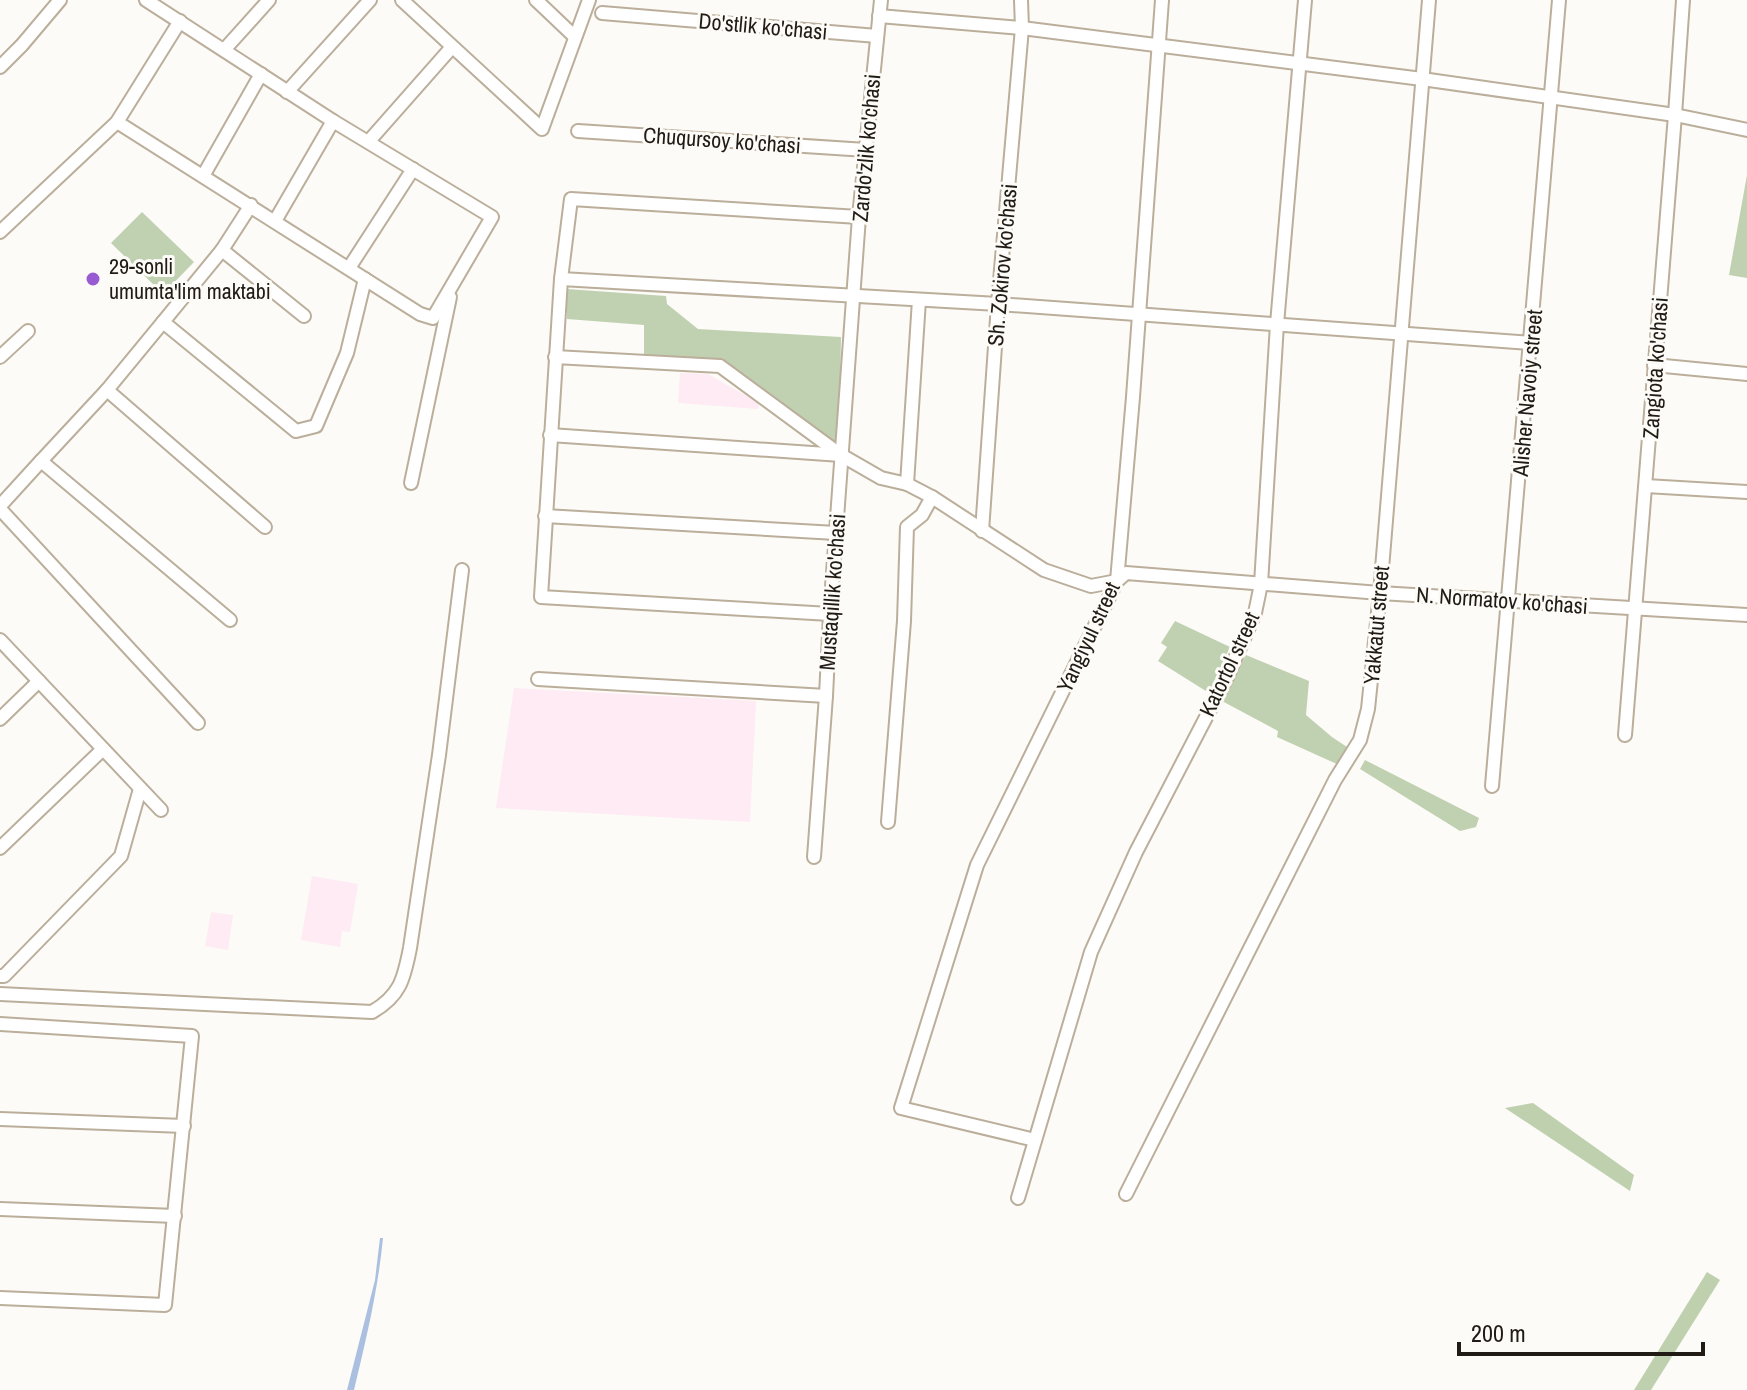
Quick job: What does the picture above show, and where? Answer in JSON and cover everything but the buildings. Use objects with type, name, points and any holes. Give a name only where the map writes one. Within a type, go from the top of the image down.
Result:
[{"type":"street","points":[[0,67],[60,0]]},
{"type":"street","points":[[117,122],[420,314],[433,318],[492,217],[287,92],[180,21],[165,5],[146,0]]},
{"type":"street","points":[[224,50],[269,0]]},
{"type":"street","points":[[287,92],[370,0]]},
{"type":"street","points":[[402,0],[542,129],[589,0]]},
{"type":"street","points":[[536,0],[575,37]]},
{"type":"street","name":"Zardo'zlik ko'chasi","points":[[853,297],[881,0]]},
{"type":"street","name":"Sh. Zokirov ko'chasi","points":[[982,531],[1022,28],[1021,0]]},
{"type":"street","name":"Yangiyul street","points":[[1035,1140],[901,1108],[977,865],[1117,581],[1162,0]]},
{"type":"street","name":"Katortol street","points":[[1018,1198],[1091,952],[1136,852],[1228,675],[1255,613],[1261,584],[1277,324],[1305,0]]},
{"type":"street","name":"Yakkatut street","points":[[1126,1194],[1335,780],[1360,740],[1368,709],[1429,0]]},
{"type":"street","name":"Alisher Navoiy street","points":[[1492,786],[1559,0]]},
{"type":"street","name":"Zangiota ko'chasi","points":[[1625,735],[1683,0]]},
{"type":"street","name":"Do'stlik ko'chasi","points":[[602,13],[877,36]]},
{"type":"street","points":[[879,16],[1022,28],[1422,79],[1675,115],[1747,130]]},
{"type":"street","points":[[0,232],[117,122],[180,21]]},
{"type":"street","points":[[369,141],[452,47]]},
{"type":"street","points":[[203,176],[261,74]]},
{"type":"street","points":[[275,221],[333,121]]},
{"type":"street","name":"Chuqursoy ko'chasi","points":[[578,131],[866,150]]},
{"type":"street","points":[[349,268],[413,169]]},
{"type":"street","points":[[830,614],[541,597],[555,357],[571,199],[859,217]]},
{"type":"street","points":[[198,723],[0,508],[107,390],[222,250],[251,205]]},
{"type":"street","points":[[222,250],[304,316]]},
{"type":"street","points":[[163,322],[296,431],[316,426],[347,353],[365,279]]},
{"type":"street","points":[[561,279],[998,304],[1531,343]]},
{"type":"street","points":[[411,483],[452,286]]},
{"type":"street","name":"Mustaqillik ko'chasi","points":[[538,679],[826,696],[853,297]]},
{"type":"street","points":[[907,484],[919,300]]},
{"type":"street","points":[[0,357],[28,331]]},
{"type":"street","points":[[555,357],[720,366],[841,455],[881,478],[907,484],[932,497],[1044,570],[1091,586],[1117,581]]},
{"type":"street","points":[[1654,365],[1747,374]]},
{"type":"street","points":[[107,390],[265,527]]},
{"type":"street","points":[[550,435],[841,455]]},
{"type":"street","points":[[41,461],[230,620]]},
{"type":"street","points":[[1646,486],[1747,492]]},
{"type":"street","points":[[888,822],[904,621],[907,527],[922,515],[932,497]]},
{"type":"street","points":[[545,516],[836,533]]},
{"type":"street","points":[[0,994],[372,1012],[387,1003],[405,972],[410,948],[439,755],[462,570]]},
{"type":"street","name":"N. Normatov ko'chasi","points":[[1117,581],[1126,573],[1380,593],[1747,615]]},
{"type":"street","points":[[0,640],[161,810]]},
{"type":"street","points":[[0,719],[39,681]]},
{"type":"street","points":[[814,857],[826,696]]},
{"type":"street","points":[[0,848],[103,749]]},
{"type":"street","points":[[0,976],[4,976],[121,856],[140,789]]},
{"type":"street","points":[[0,1024],[192,1036],[165,1305],[0,1298]]},
{"type":"street","points":[[0,1119],[184,1126]]},
{"type":"street","points":[[0,1209],[175,1216]]},
{"type":"shaded area","points":[[680,373],[708,374],[759,403],[758,409],[678,403]]},
{"type":"shaded area","points":[[514,688],[756,701],[750,822],[496,808]]},
{"type":"shaded area","points":[[312,876],[358,884],[350,932],[342,931],[340,947],[301,940]]},
{"type":"shaded area","points":[[211,912],[233,915],[228,950],[205,946]]},
{"type":"green space","points":[[1747,175],[1747,278],[1729,275]]},
{"type":"green space","points":[[142,212],[194,262],[163,294],[111,243]]},
{"type":"green space","points":[[567,289],[666,296],[667,304],[698,329],[841,337],[839,449],[720,362],[644,357],[644,325],[567,319]]},
{"type":"green space","points":[[1175,621],[1230,647],[1209,693],[1158,661],[1167,647],[1161,643]]},
{"type":"green space","points":[[1246,655],[1309,681],[1306,715],[1350,749],[1339,765],[1277,737],[1278,731],[1222,701]]},
{"type":"green space","points":[[1365,760],[1479,818],[1476,827],[1460,831],[1360,769]]},
{"type":"green space","points":[[1533,1103],[1634,1175],[1630,1191],[1505,1108]]},
{"type":"green space","points":[[1707,1272],[1720,1280],[1651,1390],[1634,1390]]},
{"type":"water","points":[[380,1238],[383,1238],[381,1257],[367,1334],[354,1390],[347,1390],[375,1280]]},
{"type":"place","name":"29-sonli umumta'lim maktabi","points":[[93,279]]}]
